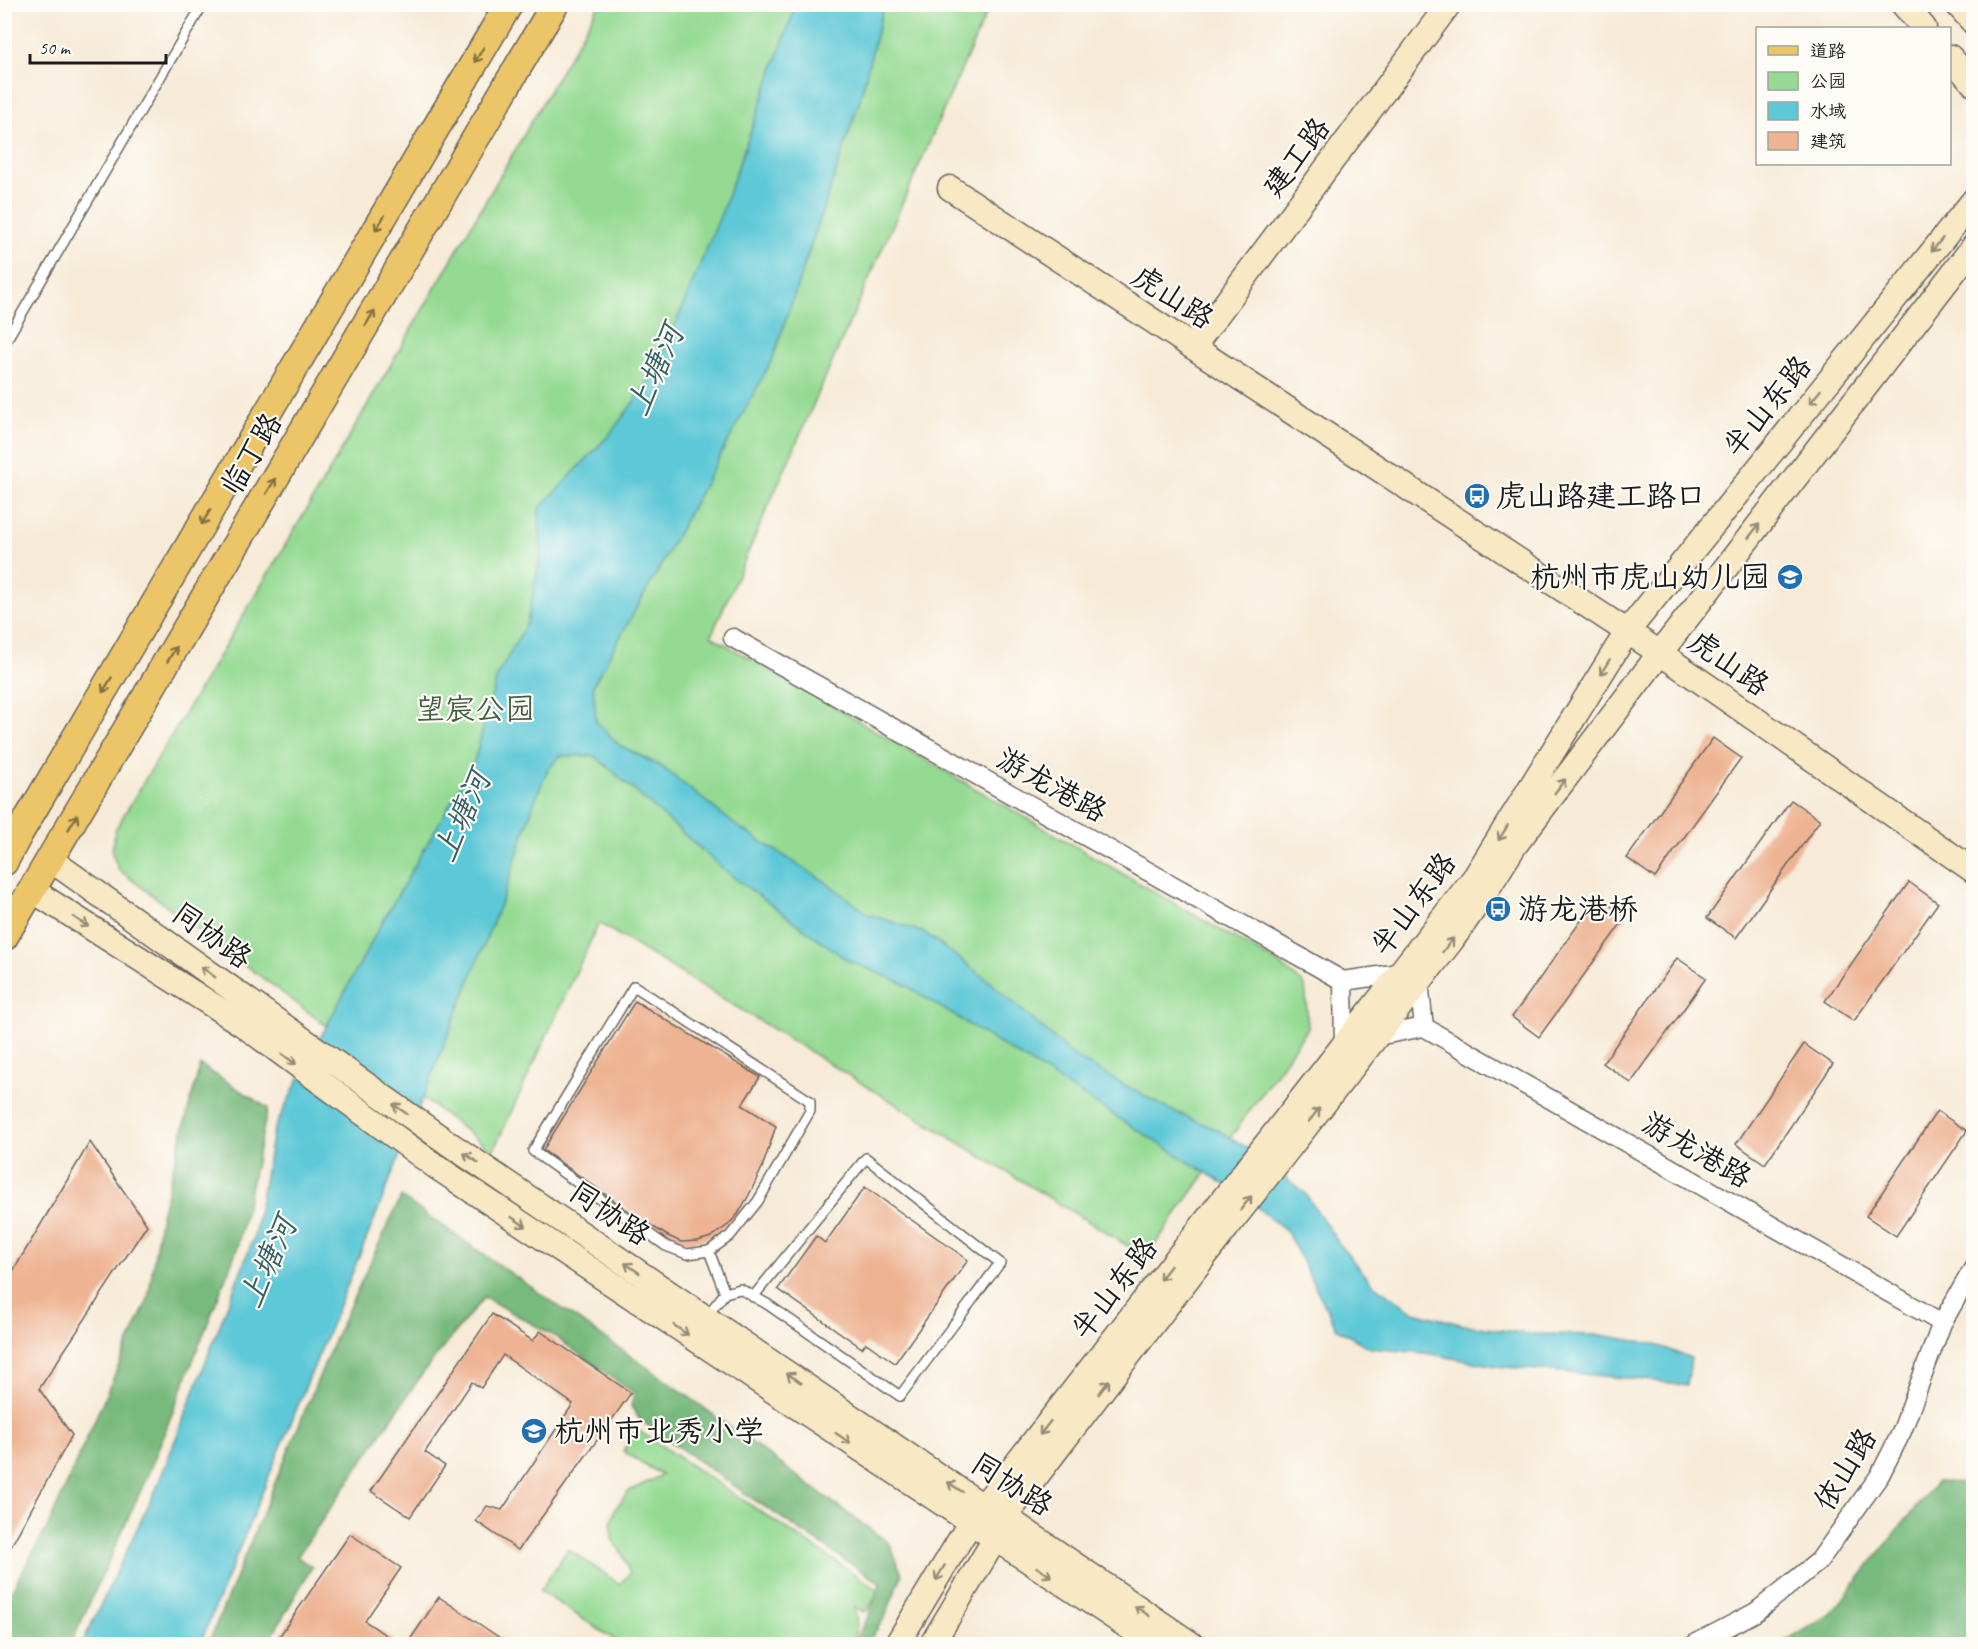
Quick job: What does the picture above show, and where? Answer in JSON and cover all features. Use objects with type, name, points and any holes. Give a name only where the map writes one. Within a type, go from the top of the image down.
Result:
[{"type":"main road","name":"临丁路","points":[[4,862],[12,825],[509,4]]},
{"type":"main road","name":"临丁路","points":[[4,937],[555,4]]},
{"type":"main road","name":"建工路","points":[[1192,347],[1449,4]]},
{"type":"main road","points":[[1903,4],[1923,27]]},
{"type":"main road","points":[[1957,4],[1974,22]]},
{"type":"main road","points":[[1951,58],[1974,84]]},
{"type":"main road","name":"虎山路","points":[[950,188],[1660,653],[1974,871]]},
{"type":"main road","name":"半山东路","points":[[1269,1156],[1377,1036],[1409,978],[1475,877],[1627,632],[1974,200]]},
{"type":"main road","name":"半山东路","points":[[897,1644],[987,1515],[1269,1156],[1344,1045],[1409,978],[1452,940],[1515,845],[1974,246]]},
{"type":"main road","name":"同协路","points":[[12,825],[51,860],[248,1015],[435,1167],[1191,1644]]},
{"type":"main road","name":"同协路","points":[[4,867],[32,890],[248,1015],[448,1143],[705,1318],[987,1515]]},
{"type":"main road","name":"半山东路","points":[[932,1644],[995,1539],[987,1515]]},
{"type":"main road","name":"同协路","points":[[995,1539],[1154,1644]]},
{"type":"street","name":"游龙港路","points":[[733,638],[1342,981]]},
{"type":"street","points":[[1344,1045],[1342,981],[1409,978],[1424,1027],[1377,1036]]},
{"type":"street","name":"游龙港路","points":[[1424,1027],[1942,1323]]},
{"type":"street","name":"依山路","points":[[1695,1644],[1756,1612],[1819,1561],[1880,1475],[1902,1431],[1942,1323],[1974,1267]]},
{"type":"lane","points":[[4,344],[203,4]]},
{"type":"lane","points":[[634,986],[810,1101],[810,1112],[758,1201],[730,1236],[709,1251],[687,1254],[666,1245],[532,1151],[634,986]]},
{"type":"lane","points":[[705,1318],[725,1293],[740,1289],[753,1297],[767,1304],[900,1396],[1000,1263],[866,1158],[753,1297]]},
{"type":"lane","points":[[709,1251],[725,1293]]},
{"type":"green space","name":"望宸公园","points":[[599,5],[990,5],[711,636],[1281,965],[1305,985],[1308,1028],[1146,1257],[599,923],[493,1151],[119,870],[112,853],[115,830],[320,487]]},
{"type":"green space","points":[[200,1065],[268,1108],[237,1249],[149,1472],[71,1644],[5,1644],[5,1602],[49,1524],[148,1299],[160,1219]]},
{"type":"green space","points":[[401,1197],[681,1391],[890,1544],[902,1575],[885,1617],[867,1644],[853,1644],[869,1615],[880,1583],[753,1499],[640,1420],[631,1406],[634,1393],[554,1336],[484,1297],[425,1370],[297,1557],[312,1567],[267,1644],[208,1644],[338,1331]]},
{"type":"green space","points":[[636,1429],[880,1591],[865,1612],[854,1607],[857,1626],[851,1644],[621,1644],[540,1591],[568,1549],[620,1584],[630,1573],[623,1555],[612,1539],[611,1525],[615,1509],[629,1491],[662,1475],[623,1451]]},
{"type":"green space","points":[[1936,1482],[1973,1483],[1973,1644],[1780,1644],[1831,1614]]},
{"type":"water","name":"上塘河","points":[[796,5],[884,5],[859,103],[773,358],[593,685],[596,721],[619,745],[662,767],[738,827],[826,882],[868,914],[925,933],[989,981],[1076,1058],[1168,1109],[1218,1130],[1246,1147],[1305,1193],[1342,1248],[1374,1285],[1414,1312],[1464,1325],[1530,1334],[1600,1335],[1654,1344],[1691,1358],[1687,1386],[1496,1366],[1425,1353],[1370,1348],[1337,1329],[1287,1232],[1242,1195],[902,983],[847,960],[729,874],[595,756],[560,756],[547,771],[535,800],[503,897],[370,1230],[200,1644],[82,1644],[157,1487],[254,1237],[273,1132],[303,1070],[380,926],[474,762],[497,676],[527,623],[541,552],[539,509],[611,433],[655,373],[721,214]]},
{"type":"building","points":[[1713,738],[1741,758],[1655,878],[1627,858]]},
{"type":"building","points":[[1791,800],[1820,820],[1736,938],[1707,918]]},
{"type":"building","points":[[1909,882],[1938,903],[1854,1021],[1825,1001]]},
{"type":"building","points":[[1598,897],[1626,917],[1539,1037],[1512,1017]]},
{"type":"building","points":[[1677,958],[1706,978],[1631,1083],[1603,1063]]},
{"type":"building","points":[[635,1001],[760,1077],[742,1105],[776,1126],[762,1168],[738,1214],[728,1225],[711,1237],[698,1241],[681,1242],[666,1235],[543,1150]]},
{"type":"building","points":[[1804,1044],[1833,1064],[1765,1164],[1736,1144]]},
{"type":"building","points":[[1937,1111],[1967,1131],[1896,1236],[1866,1216]]},
{"type":"building","points":[[90,1142],[147,1225],[39,1389],[72,1435],[4,1559],[4,1286]]},
{"type":"building","points":[[865,1187],[968,1260],[895,1363],[866,1343],[862,1348],[778,1289],[816,1236],[825,1243]]},
{"type":"building","points":[[492,1314],[533,1341],[540,1331],[631,1393],[518,1550],[476,1521],[487,1506],[502,1510],[573,1404],[503,1355],[481,1388],[472,1382],[425,1452],[445,1466],[410,1517],[371,1491]]},
{"type":"building","points":[[350,1534],[401,1568],[365,1621],[399,1644],[365,1644],[352,1636],[346,1644],[274,1644]]},
{"type":"building","points":[[439,1597],[509,1644],[407,1644]]},
{"type":"place","name":"虎山路建工路口","points":[[1477,496]]},
{"type":"place","name":"杭州市虎山幼儿园","points":[[1790,577]]},
{"type":"place","name":"游龙港桥","points":[[1498,909]]},
{"type":"place","name":"杭州市北秀小学","points":[[534,1431]]}]
